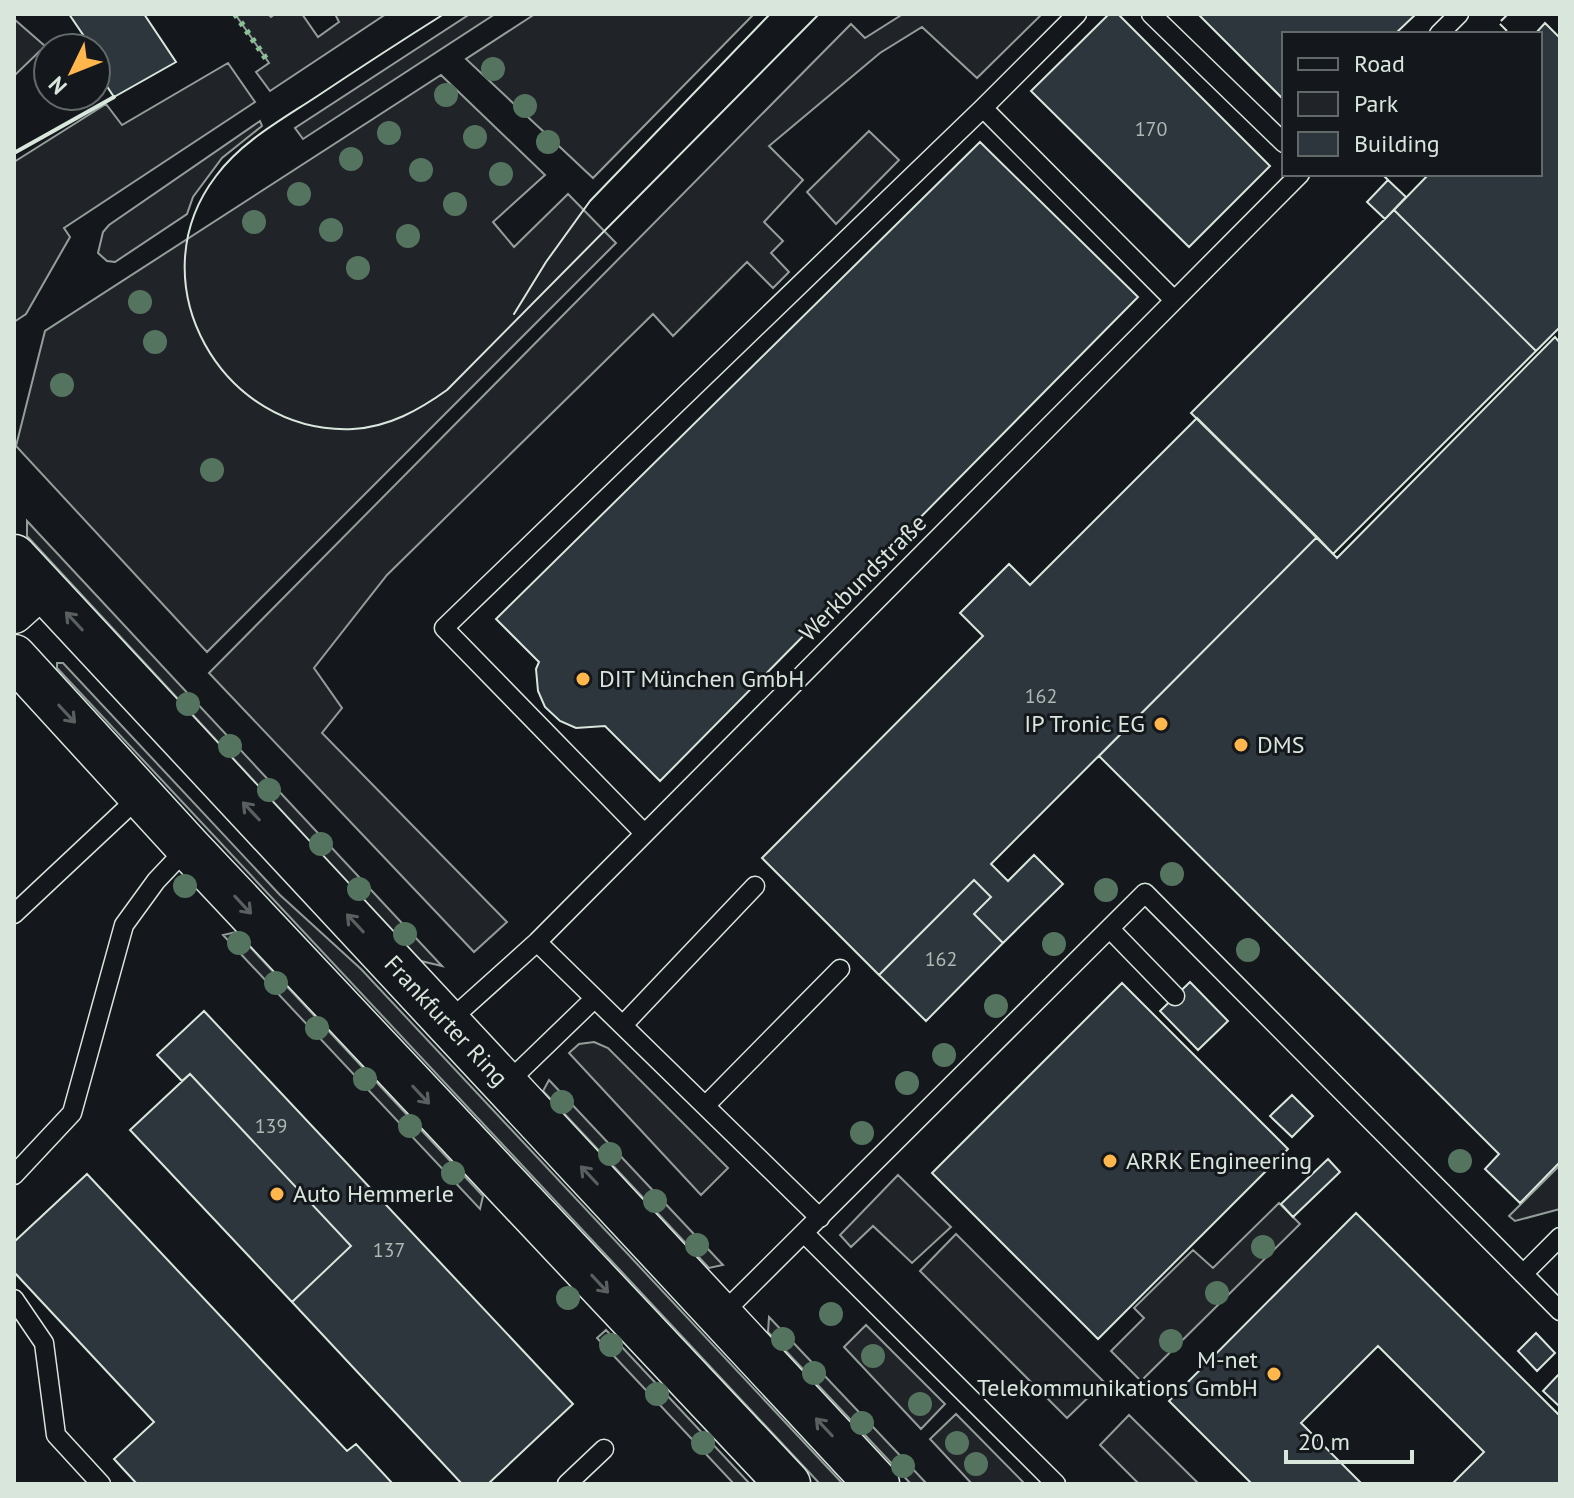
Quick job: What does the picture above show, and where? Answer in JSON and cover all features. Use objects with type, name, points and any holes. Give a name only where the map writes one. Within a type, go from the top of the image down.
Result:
[{"type":"main road","name":"Frankfurter Ring","points":[[24,586],[448,1022],[877,1484]]},
{"type":"main road","points":[[14,657],[188,847],[788,1484]]},
{"type":"lane","points":[[644,833],[444,628],[1077,14]]},
{"type":"lane","points":[[1151,14],[1282,141]]},
{"type":"lane","points":[[1441,32],[1459,14]]},
{"type":"lane","points":[[983,108],[1173,299]]},
{"type":"lane","name":"Werkbundstraße","points":[[448,1022],[537,942],[1298,176]]},
{"type":"lane","points":[[14,914],[142,794]]},
{"type":"lane","points":[[14,1175],[72,1113],[124,925],[156,881],[188,847]]},
{"type":"lane","points":[[623,1025],[755,886]]},
{"type":"lane","points":[[720,1316],[1145,893],[1560,1311]]},
{"type":"lane","points":[[1110,929],[1175,996]]},
{"type":"lane","points":[[537,942],[820,1218]]},
{"type":"lane","points":[[706,1105],[840,969]]},
{"type":"lane","points":[[505,1085],[594,999]]},
{"type":"lane","points":[[804,1233],[1056,1484]]},
{"type":"lane","points":[[1523,1274],[1560,1237]]},
{"type":"lane","points":[[14,1299],[44,1343],[56,1435],[101,1484]]},
{"type":"lane","points":[[567,1484],[604,1449]]},
{"type":"green space","points":[[235,14],[268,14],[271,17],[275,14],[302,14],[318,37],[339,22],[335,14],[386,14],[270,91],[256,72],[269,63]]},
{"type":"green space","points":[[470,14],[495,14],[303,139],[295,128]]},
{"type":"green space","points":[[535,14],[754,14],[593,178],[466,59]]},
{"type":"green space","points":[[903,14],[1042,14],[977,78],[922,27],[880,53],[769,146],[803,180],[764,222],[783,241],[771,253],[789,272],[773,288],[747,262],[673,336],[653,314],[387,575],[314,668],[342,708],[322,733],[507,922],[474,952],[209,673],[851,24],[865,38]]},
{"type":"green space","points":[[14,19],[32,35],[32,59],[14,76]]},
{"type":"green space","points":[[228,63],[255,102],[64,228],[70,237],[26,314],[14,322],[14,162],[93,112],[112,112],[122,125]]},
{"type":"green space","points":[[441,75],[545,175],[493,222],[514,247],[568,194],[616,243],[207,652],[16,446],[45,331]]},
{"type":"green space","points":[[260,121],[262,126],[222,158],[193,197],[187,214],[115,262],[107,261],[98,253],[103,232],[109,225]]},
{"type":"green space","points":[[869,131],[899,160],[836,224],[807,192]]},
{"type":"green space","points":[[27,521],[442,966],[421,961],[27,536]]},
{"type":"green space","points":[[57,663],[63,663],[280,895],[361,969],[843,1484],[820,1484],[57,668]]},
{"type":"green space","points":[[236,932],[483,1196],[480,1209],[223,935]]},
{"type":"green space","points":[[594,1042],[608,1048],[728,1168],[701,1195],[569,1053],[579,1044]]},
{"type":"green space","points":[[549,1080],[723,1265],[709,1268],[543,1091]]},
{"type":"green space","points":[[1560,1165],[1560,1209],[1515,1221],[1509,1216]]},
{"type":"green space","points":[[898,1175],[951,1227],[912,1263],[873,1226],[851,1247],[840,1235]]},
{"type":"green space","points":[[1279,1203],[1300,1224],[1141,1381],[1111,1351],[1144,1318],[1134,1308],[1193,1250],[1213,1268]]},
{"type":"green space","points":[[956,1234],[1104,1382],[1067,1418],[920,1271]]},
{"type":"green space","points":[[769,1317],[927,1484],[911,1484],[768,1332]]},
{"type":"green space","points":[[866,1325],[945,1404],[921,1429],[844,1347]]},
{"type":"green space","points":[[606,1330],[750,1484],[734,1484],[597,1338]]},
{"type":"green space","points":[[956,1414],[1025,1484],[972,1484],[930,1439]]},
{"type":"green space","points":[[1129,1415],[1199,1484],[1139,1484],[1100,1445]]},
{"type":"building","points":[[69,14],[144,14],[176,62],[114,97],[112,32],[81,32]]},
{"type":"building","points":[[1109,14],[1118,14],[1270,166],[1189,247],[1031,91]]},
{"type":"building","points":[[1198,14],[1416,14],[1397,32],[1282,32],[1282,98]]},
{"type":"building","points":[[1545,23],[1560,38],[1560,327],[1536,351],[1394,210],[1427,176],[1542,176],[1542,32],[1537,32]]},
{"type":"building","points":[[980,142],[1138,297],[660,781],[605,726],[576,728],[560,721],[545,707],[538,691],[536,669],[539,662],[496,619]]},
{"type":"building","points":[[1388,180],[1406,197],[1385,219],[1367,202]]},
{"type":"building","points":[[1394,210],[1536,351],[1333,554],[1191,413]]},
{"type":"building","points":[[1555,337],[1560,343],[1560,1162],[1520,1203],[1485,1169],[1499,1154],[1099,756],[1317,537],[1337,558]]},
{"type":"building","points":[[1197,418],[1317,537],[991,864],[1008,881],[1034,855],[1063,884],[1003,943],[974,914],[991,897],[974,880],[879,975],[762,858],[983,636],[960,613],[1009,564],[1030,585]]},
{"type":"building","points":[[974,880],[991,897],[974,914],[1003,943],[926,1021],[879,975]]},
{"type":"building","points":[[1190,982],[1228,1021],[1198,1050],[1160,1011]]},
{"type":"building","name":"ARRK Engineering","points":[[1122,983],[1288,1149],[1098,1339],[932,1173]]},
{"type":"building","points":[[204,1011],[573,1404],[488,1484],[462,1484],[292,1302],[351,1246],[190,1074],[182,1081],[157,1055]]},
{"type":"building","points":[[190,1074],[351,1246],[292,1302],[130,1130]]},
{"type":"building","points":[[1292,1095],[1313,1116],[1292,1137],[1270,1116]]},
{"type":"building","points":[[1328,1159],[1340,1172],[1293,1217],[1281,1204]]},
{"type":"building","points":[[87,1174],[347,1451],[356,1444],[393,1484],[137,1484],[114,1459],[154,1422],[14,1272],[14,1242]]},
{"type":"building","name":"M-net Telekommunikations GmbH","points":[[1356,1213],[1560,1416],[1560,1484],[1452,1484],[1484,1452],[1378,1346],[1301,1423],[1362,1484],[1252,1484],[1169,1401]]},
{"type":"building","points":[[1536,1333],[1555,1353],[1537,1371],[1518,1351]]},
{"type":"building","points":[[1560,1373],[1560,1407],[1543,1391]]},
{"type":"tram line","points":[[444,14],[249,142],[216,176],[193,218],[185,261],[189,304],[205,344],[231,380],[265,407],[306,424],[353,429],[379,425],[414,411],[447,390],[819,14]]},
{"type":"tram line","points":[[514,314],[546,262],[590,201],[770,14]]},
{"type":"hedge","points":[[235,14],[269,63]]},
{"type":"fence","points":[[1508,14],[1499,23],[1508,32]]},
{"type":"fence","points":[[1384,176],[1388,180]]},
{"type":"wall","points":[[14,153],[114,97]]},
{"type":"place","name":"DIT München GmbH","points":[[583,679]]},
{"type":"place","name":"IP Tronic EG","points":[[1161,724]]},
{"type":"place","name":"DMS","points":[[1241,745]]},
{"type":"place","name":"ARRK Engineering","points":[[1110,1161]]},
{"type":"place","name":"Auto Hemmerle","points":[[277,1194]]},
{"type":"place","name":"M-net Telekommunikations GmbH","points":[[1274,1374]]}]
